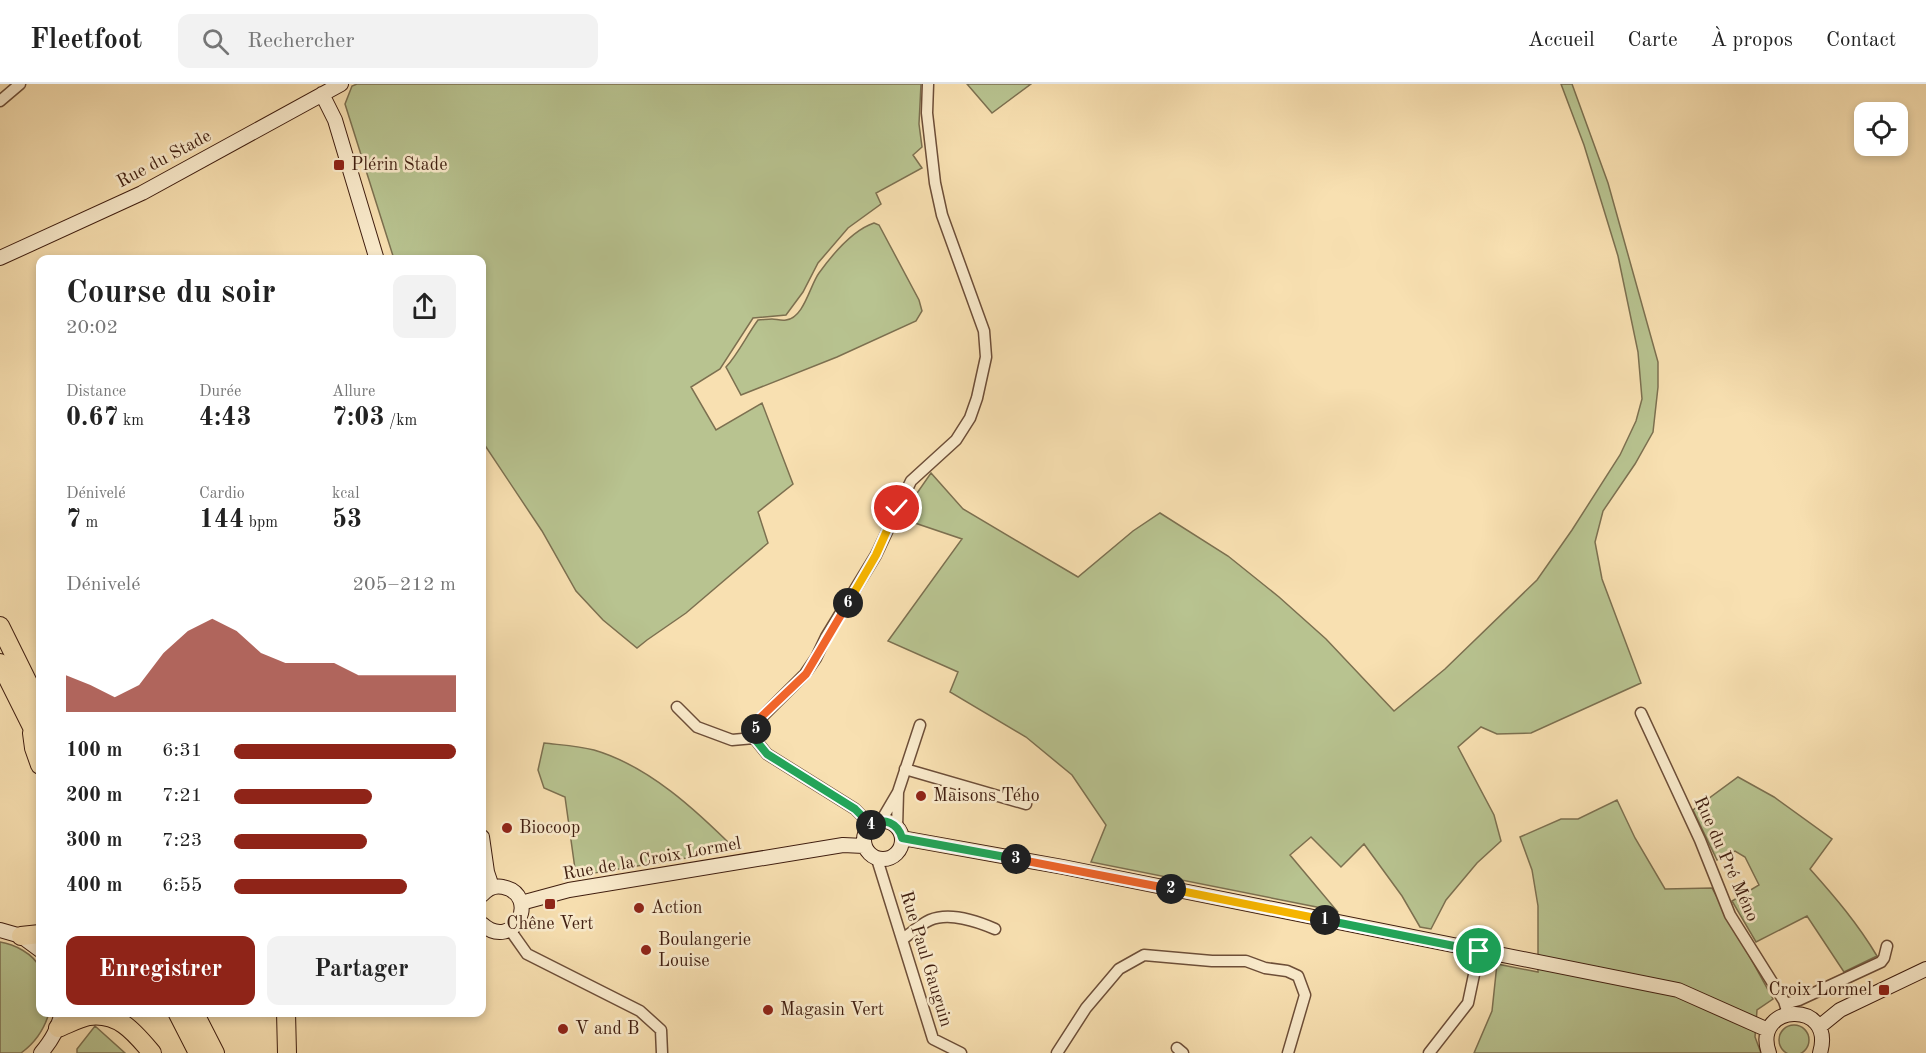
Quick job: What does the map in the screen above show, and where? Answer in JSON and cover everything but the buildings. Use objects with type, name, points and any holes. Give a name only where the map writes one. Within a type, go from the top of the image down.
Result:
[{"type":"highway","points":[[0,624],[36,678]]},
{"type":"highway","points":[[0,624],[36,699]]},
{"type":"highway","points":[[0,663],[36,735]]},
{"type":"highway","points":[[30,723],[36,754]]},
{"type":"highway","points":[[21,936],[36,934]]},
{"type":"highway","points":[[60,1020],[82,1017]]},
{"type":"highway","points":[[102,1017],[114,1018],[130,1028],[152,1053]]},
{"type":"highway","points":[[180,1017],[198,1053]]},
{"type":"highway","points":[[197,1017],[215,1053]]},
{"type":"highway","points":[[286,1017],[287,1053]]},
{"type":"street","points":[[0,101],[20,84]]},
{"type":"street","name":"Rue du Stade","points":[[0,258],[142,193],[319,89],[341,84]]},
{"type":"street","points":[[754,738],[760,718],[806,674],[816,658],[826,637],[876,555],[911,482],[956,441],[970,418],[977,398],[986,357],[984,331],[942,215],[935,183],[927,113],[928,84]]},
{"type":"street","points":[[319,89],[335,120],[376,255]]},
{"type":"street","points":[[677,707],[697,727],[732,740],[754,738]]},
{"type":"street","name":"Rue du Pré Méno","points":[[1641,713],[1692,823],[1730,915],[1787,1009]]},
{"type":"street","points":[[898,792],[876,823],[864,835],[864,846],[872,856],[878,859],[895,855],[902,844],[899,833],[898,792],[920,725]]},
{"type":"street","points":[[754,738],[767,754],[876,823],[893,824],[899,833],[1678,990],[1768,1030]]},
{"type":"street","points":[[905,769],[1026,804]]},
{"type":"street","name":"Rue de la Croix Lormel","points":[[521,903],[569,890],[843,845],[864,846]]},
{"type":"street","name":"Rue Paul Gauguin","points":[[878,859],[933,1039],[961,1053]]},
{"type":"street","points":[[486,865],[487,891],[507,888],[518,897],[521,903],[520,918],[513,934]]},
{"type":"street","points":[[903,939],[931,919],[950,918],[979,922],[994,929]]},
{"type":"street","points":[[486,926],[495,932],[513,934],[527,954],[640,1011],[661,1030],[662,1053]]},
{"type":"street","points":[[0,930],[21,936],[36,947]]},
{"type":"street","points":[[1769,1053],[1766,1038],[1768,1030],[1787,1009],[1799,1000],[1881,962],[1887,946]]},
{"type":"street","points":[[1430,1053],[1468,1003],[1479,951]]},
{"type":"street","points":[[1057,1053],[1086,1008],[1119,969],[1144,955],[1212,961],[1246,961],[1265,968],[1287,970],[1298,976],[1305,995],[1288,1053]]},
{"type":"street","points":[[1819,1026],[1840,1010],[1926,969]]},
{"type":"street","points":[[1787,1009],[1805,1015],[1819,1026],[1822,1044],[1820,1053]]},
{"type":"street","points":[[41,1053],[50,1042],[60,1020]]},
{"type":"green space","points":[[357,84],[921,84],[919,124],[922,147],[913,155],[922,168],[876,193],[881,204],[848,228],[818,263],[803,292],[786,315],[753,318],[720,369],[691,387],[716,430],[762,403],[793,484],[758,512],[768,543],[686,613],[637,648],[603,620],[576,591],[542,531],[486,447],[486,255],[393,255],[345,104],[352,86]]},
{"type":"green space","points":[[967,84],[1031,84],[992,113]]},
{"type":"green space","points":[[1561,84],[1572,84],[1608,183],[1658,362],[1653,432],[1635,464],[1603,511],[1595,542],[1602,579],[1641,683],[1531,733],[1497,734],[1481,727],[1458,747],[1494,815],[1501,841],[1477,863],[1446,900],[1431,929],[1420,927],[1402,896],[1364,844],[1341,867],[1311,837],[1290,855],[1337,911],[1091,862],[1106,825],[1072,775],[1026,737],[950,692],[958,672],[888,641],[962,539],[903,519],[908,506],[931,473],[963,509],[1078,577],[1133,531],[1160,513],[1228,556],[1279,597],[1326,639],[1394,711],[1445,669],[1537,580],[1620,455],[1636,421],[1642,399],[1638,352],[1618,256],[1584,145]]},
{"type":"green space","points":[[874,223],[879,225],[919,300],[922,311],[916,321],[837,357],[741,395],[726,367],[758,320],[786,320],[797,314],[819,273],[830,259],[858,231]]},
{"type":"green space","points":[[544,743],[594,750],[634,767],[671,791],[736,850],[576,876],[565,797],[544,788],[538,770]]},
{"type":"green space","points":[[1738,777],[1774,797],[1832,839],[1810,869],[1846,911],[1877,956],[1844,972],[1807,916],[1756,942],[1732,901],[1759,885],[1745,857],[1735,851],[1717,860],[1693,810]]},
{"type":"green space","points":[[1617,800],[1635,838],[1665,889],[1712,888],[1773,999],[1757,1010],[1755,1037],[1761,1053],[1474,1053],[1492,1011],[1497,964],[1538,972],[1538,906],[1532,870],[1520,837],[1561,819],[1578,819]]},
{"type":"green space","points":[[0,942],[23,950],[36,962],[36,1017],[47,1017],[38,1036],[21,1053],[0,1053]]},
{"type":"green space","points":[[95,1026],[125,1053],[77,1053],[77,1049]]},
{"type":"green space","points":[[1788,1026],[1800,1026],[1808,1034],[1808,1046],[1800,1054],[1788,1054],[1780,1046],[1780,1034]]},
{"type":"place","name":"Plérin Stade","points":[[339,165]]},
{"type":"place","name":"Maisons Tého","points":[[921,796]]},
{"type":"place","name":"Biocoop","points":[[507,828]]},
{"type":"place","name":"Chêne Vert","points":[[550,904]]},
{"type":"place","name":"Action","points":[[639,908]]},
{"type":"place","name":"Boulangerie Louise","points":[[646,950]]},
{"type":"place","name":"Croix Lormel","points":[[1884,990]]},
{"type":"place","name":"Magasin Vert","points":[[768,1010]]},
{"type":"place","name":"V and B","points":[[563,1029]]},
{"type":"route","points":[[897,508],[876,555],[806,674],[760,718],[754,738],[767,754],[855,809],[871,825],[881,821],[893,824],[902,838],[1063,867],[1479,951]]}]
